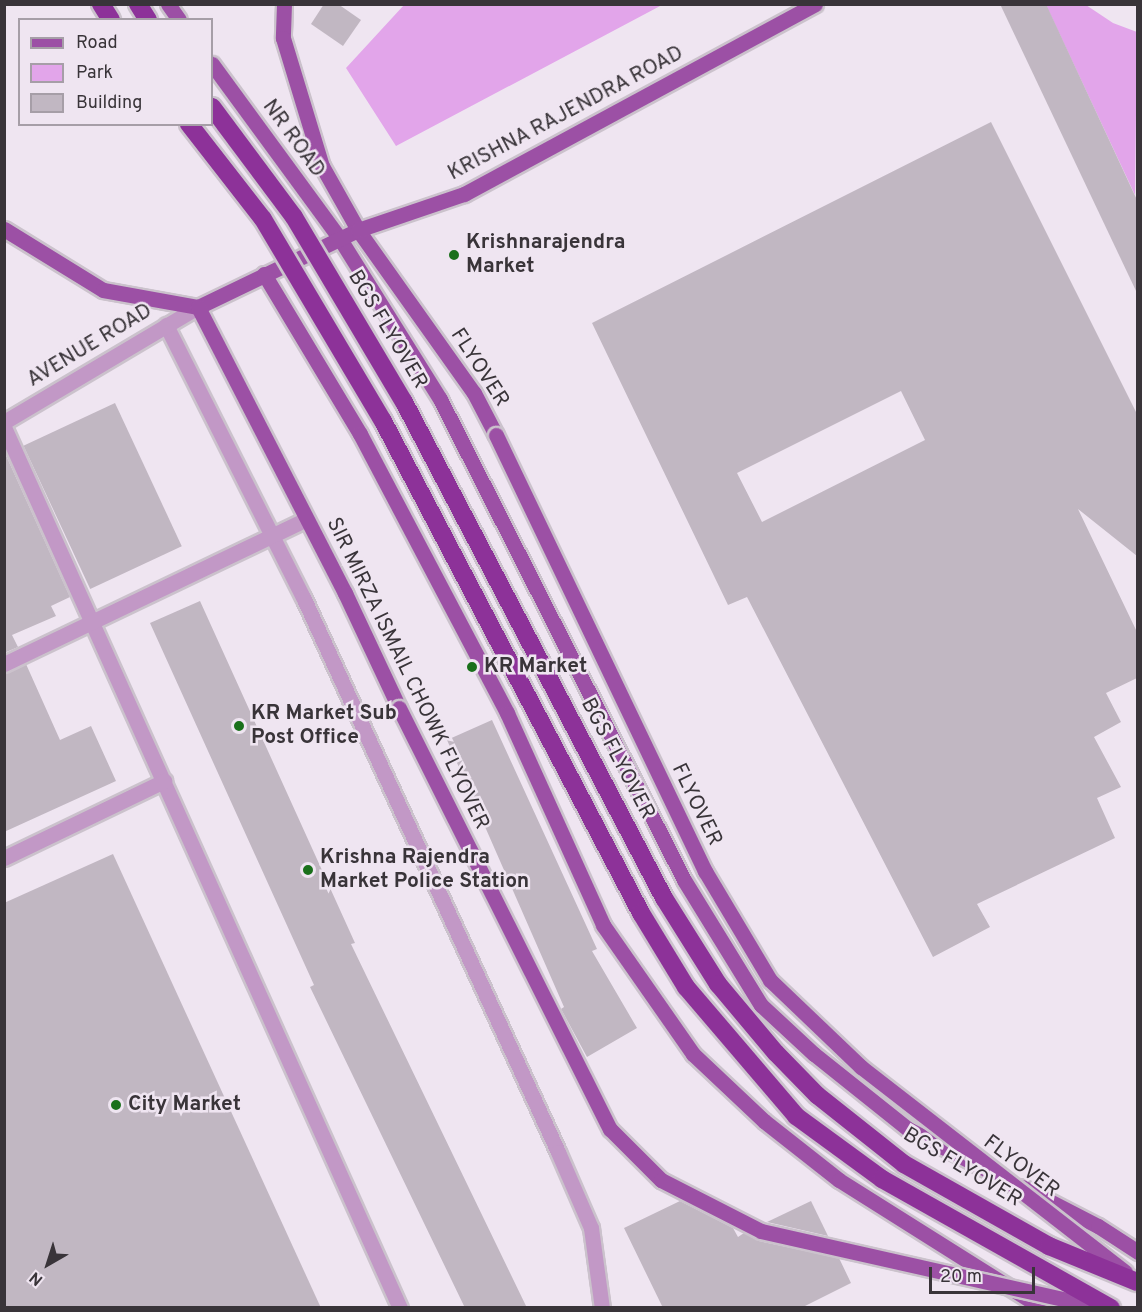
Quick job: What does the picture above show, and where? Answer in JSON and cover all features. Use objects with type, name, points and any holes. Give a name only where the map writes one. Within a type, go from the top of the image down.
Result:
[{"type":"highway","points":[[101,4],[110,18]]},
{"type":"highway","points":[[138,4],[147,18]]},
{"type":"highway","name":"BGS FLYOVER","points":[[213,107],[294,217],[404,402],[664,898],[718,984],[776,1053],[817,1095],[904,1164],[1049,1246],[1137,1282]]},
{"type":"highway","points":[[191,126],[263,219],[382,421],[641,913],[686,987],[796,1116],[882,1179],[1111,1308]]},
{"type":"main road","points":[[168,4],[178,18]]},
{"type":"main road","name":"FLYOVER","points":[[284,4],[283,38],[322,166],[358,231],[474,393],[705,872],[770,980],[861,1067],[1137,1282]]},
{"type":"main road","name":"KRISHNA RAJENDRA ROAD","points":[[198,307],[358,231],[464,194],[814,4]]},
{"type":"main road","name":"NR ROAD","points":[[213,65],[340,239],[441,399],[684,880],[761,1005],[814,1054],[908,1129],[1098,1226],[1137,1252]]},
{"type":"main road","points":[[4,229],[103,290],[198,307]]},
{"type":"main road","points":[[264,274],[360,434],[507,713],[603,925],[693,1054],[764,1120],[838,1180],[1035,1307]]},
{"type":"main road","name":"SIR MIRZA ISMAIL CHOWK FLYOVER","points":[[198,307],[610,1129],[661,1180],[761,1231],[1104,1308]]},
{"type":"street","name":"AVENUE ROAD","points":[[4,422],[198,307]]},
{"type":"street","points":[[166,325],[273,536],[591,1228],[602,1308]]},
{"type":"street","points":[[4,427],[400,1308]]},
{"type":"street","points":[[4,664],[306,519]]},
{"type":"street","points":[[4,858],[164,781]]},
{"type":"green space","points":[[404,5],[662,5],[396,146],[346,68]]},
{"type":"green space","points":[[1046,5],[1086,5],[1113,23],[1137,32],[1135,195]]},
{"type":"building","points":[[324,4],[338,4],[361,20],[343,46],[311,24]]},
{"type":"building","points":[[1000,4],[1046,4],[1137,200],[1137,293]]},
{"type":"building","points":[[991,122],[1137,414],[1137,556],[1078,509],[1137,632],[1137,678],[1106,693],[1121,722],[1094,737],[1121,787],[1097,798],[1115,838],[977,904],[990,927],[933,957],[747,597],[728,605],[592,323]],"holes":[[[901,391],[925,440],[762,522],[737,473]]]},
{"type":"building","points":[[115,403],[182,546],[90,589],[23,446]]},
{"type":"building","points":[[5,453],[70,597],[51,606],[56,616],[12,635],[18,647],[4,653]]},
{"type":"building","points":[[200,601],[355,943],[351,944],[527,1308],[465,1308],[310,987],[314,985],[150,623]]},
{"type":"building","points":[[26,664],[60,740],[91,726],[116,781],[4,832],[4,674]]},
{"type":"building","points":[[492,720],[597,949],[592,951],[637,1028],[587,1057],[561,1009],[564,1007],[447,740]]},
{"type":"building","name":"City Market","points":[[113,854],[321,1308],[4,1308],[4,903]]},
{"type":"building","points":[[680,1201],[733,1228],[738,1237],[744,1233],[759,1241],[839,1258],[851,1283],[801,1308],[663,1308],[624,1228]]},
{"type":"building","points":[[811,1201],[828,1236],[767,1222]]},
{"type":"place","name":"Krishnarajendra Market","points":[[454,255]]},
{"type":"place","name":"KR Market","points":[[472,667]]},
{"type":"place","name":"KR Market Sub Post Office","points":[[239,726]]},
{"type":"place","name":"Krishna Rajendra Market Police Station","points":[[308,870]]},
{"type":"place","name":"City Market","points":[[116,1105]]}]
